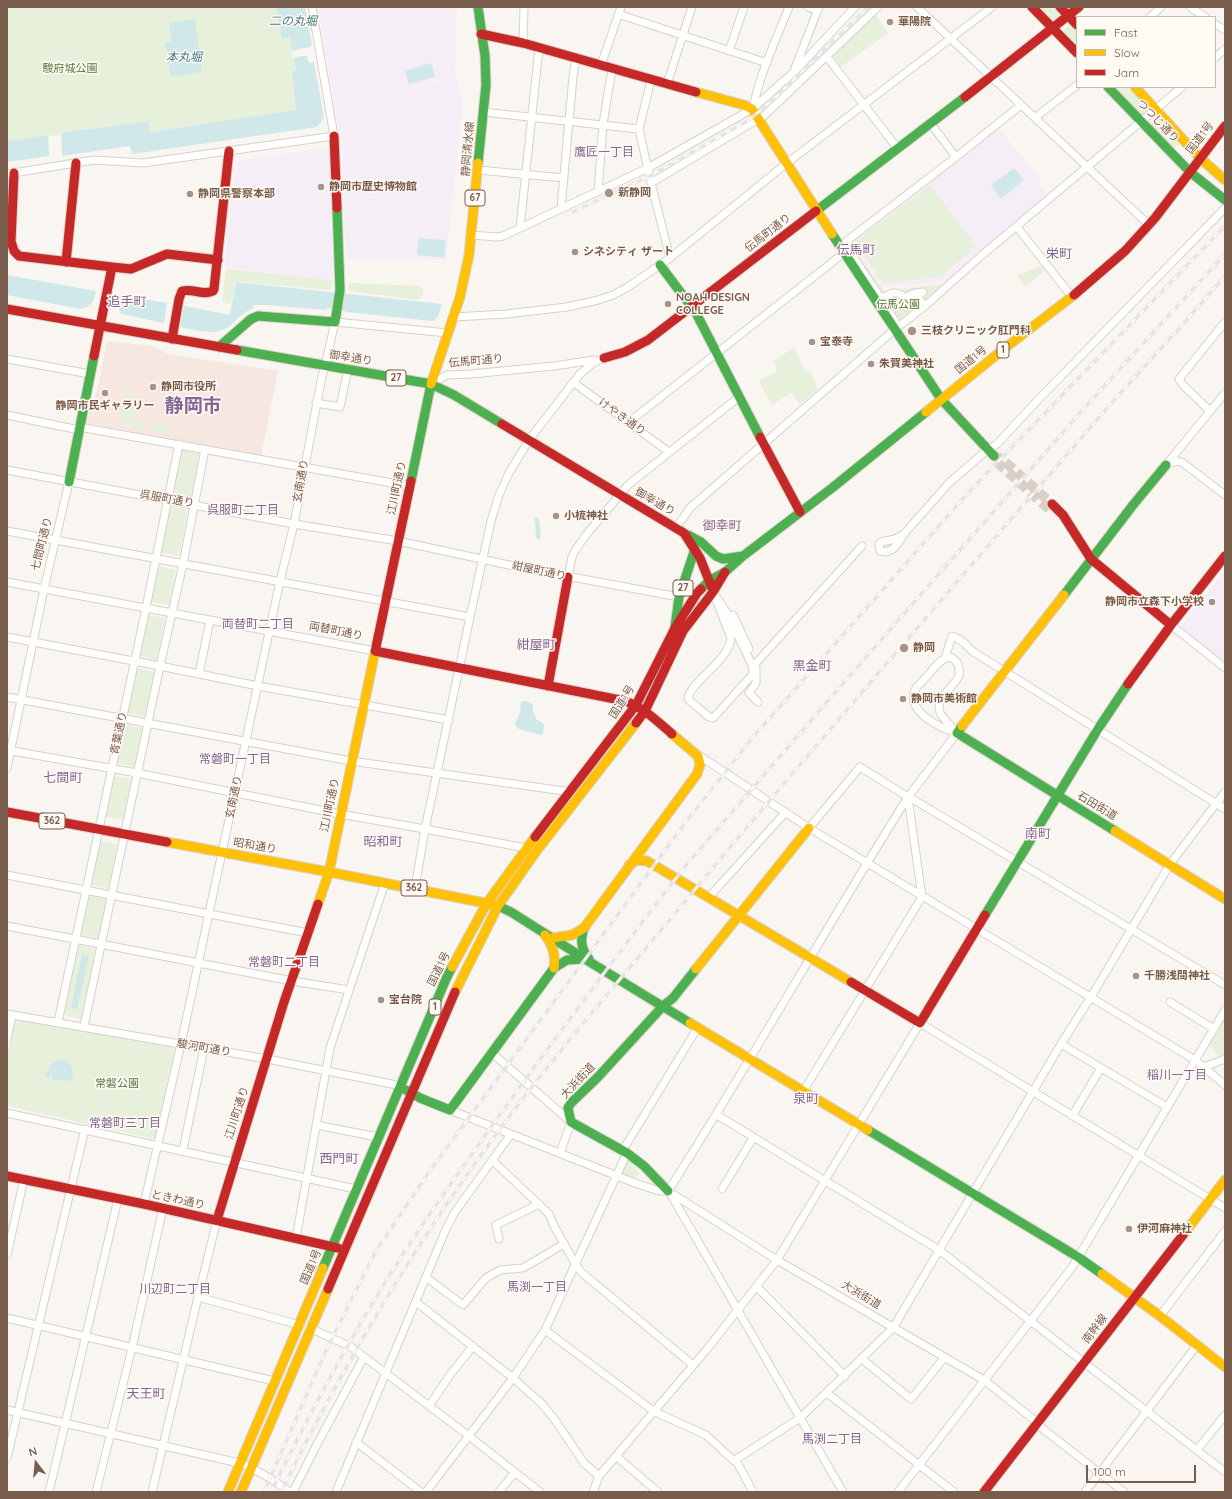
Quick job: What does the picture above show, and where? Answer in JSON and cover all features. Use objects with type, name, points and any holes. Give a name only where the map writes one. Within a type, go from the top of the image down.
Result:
[{"type":"main road","name":"静岡清水線","points":[[431,384],[454,317],[464,282],[472,235],[486,85],[485,56],[478,7]]},
{"type":"main road","points":[[1032,7],[1076,52]]},
{"type":"main road","points":[[1060,7],[1076,24]]},
{"type":"main road","name":"伝馬町通り","points":[[604,358],[624,352],[648,340],[693,308],[817,210],[931,124],[1079,7]]},
{"type":"main road","points":[[481,34],[523,43],[744,105],[752,109],[941,399],[991,453]]},
{"type":"main road","name":"つつじ通り","points":[[1109,88],[1190,172],[1225,200]]},
{"type":"main road","name":"つつじ通り","points":[[1136,88],[1200,158],[1225,180]]},
{"type":"main road","name":"国道1号","points":[[228,1492],[239,1463],[300,1324],[446,979],[486,903],[526,848],[571,792],[636,705],[675,628],[697,593],[708,581],[725,572],[743,556],[941,399],[1072,297],[1125,251],[1149,225],[1225,126]]},
{"type":"main road","points":[[219,347],[251,319],[258,316],[335,322],[340,290],[334,136]]},
{"type":"main road","points":[[172,339],[181,294],[185,290],[208,293],[213,291],[218,260],[229,151]]},
{"type":"main road","points":[[66,262],[76,163]]},
{"type":"main road","points":[[11,173],[11,241],[14,251],[20,256],[131,269],[167,254],[218,260]]},
{"type":"main road","points":[[660,265],[693,308],[800,512]]},
{"type":"main road","name":"七間町通り","points":[[69,482],[112,267]]},
{"type":"main road","name":"御幸通り","points":[[7,309],[431,384],[454,395],[680,531],[700,558],[713,592]]},
{"type":"main road","name":"江川町通り","points":[[217,1220],[284,1002],[329,872],[431,384]]},
{"type":"main road","points":[[957,733],[1166,464]]},
{"type":"main road","points":[[1051,507],[1069,524],[1085,547],[1091,559],[1171,626]]},
{"type":"main road","name":"27","points":[[680,531],[701,542],[716,556],[723,559],[743,556]]},
{"type":"main road","name":"27","points":[[675,628],[680,597],[695,550]]},
{"type":"main road","points":[[629,865],[637,860],[647,862],[740,915],[810,959],[920,1023],[1098,729],[1134,676],[1225,556]]},
{"type":"main road","name":"国道1号","points":[[241,1492],[455,991],[498,906],[535,852],[645,711],[683,631],[713,592],[725,572]]},
{"type":"main road","points":[[548,686],[568,577]]},
{"type":"main road","name":"両替町通り","points":[[375,651],[625,701],[636,705],[645,711],[697,754]]},
{"type":"main road","name":"石田街道","points":[[957,733],[1225,899]]},
{"type":"main road","points":[[589,962],[582,950],[580,941],[584,928],[629,865],[698,774],[700,765],[697,754]]},
{"type":"main road","name":"昭和通り","points":[[7,812],[415,888],[498,906],[1078,1257],[1160,1316],[1224,1365]]},
{"type":"main road","name":"大浜街道","points":[[668,1192],[644,1166],[625,1151],[571,1122],[568,1108],[571,1103],[598,1077],[663,1006],[673,998],[809,828]]},
{"type":"main road","points":[[644,846],[644,854],[647,862]]},
{"type":"main road","points":[[552,938],[572,934],[584,928]]},
{"type":"main road","points":[[541,931],[551,941],[553,948],[554,968]]},
{"type":"main road","points":[[400,1087],[411,1094],[450,1110],[554,968],[561,962],[568,959],[574,958],[589,962]]},
{"type":"main road","name":"ときわ通り","points":[[7,1176],[71,1188],[344,1249]]},
{"type":"main road","name":"南幹線","points":[[984,1492],[1225,1180]]},
{"type":"street","points":[[11,173],[94,160],[143,163],[334,136],[312,7]]},
{"type":"street","points":[[523,43],[524,7]]},
{"type":"street","points":[[667,84],[692,7]]},
{"type":"street","points":[[729,51],[744,7]]},
{"type":"street","points":[[752,109],[767,63],[789,7]]},
{"type":"street","points":[[794,72],[818,9],[808,7]]},
{"type":"street","points":[[472,235],[503,236],[648,168],[752,109],[794,72],[856,7]]},
{"type":"street","points":[[651,183],[765,115],[878,7]]},
{"type":"street","points":[[917,7],[992,76],[1021,105],[1036,117],[1087,168],[1149,225]]},
{"type":"street","points":[[454,317],[506,314],[581,304],[613,295],[628,287],[670,258],[786,163],[992,7]]},
{"type":"street","points":[[1151,16],[1161,7]]},
{"type":"street","points":[[1190,7],[1204,16]]},
{"type":"street","points":[[601,65],[619,11],[683,36],[767,63]]},
{"type":"street","points":[[1216,25],[1225,30]]},
{"type":"street","points":[[520,228],[539,48]]},
{"type":"street","points":[[1216,57],[1225,49]]},
{"type":"street","points":[[827,56],[898,149]]},
{"type":"street","points":[[561,208],[576,58]]},
{"type":"street","points":[[598,192],[603,124],[612,69]]},
{"type":"street","points":[[651,80],[639,129],[670,258]]},
{"type":"street","points":[[1036,117],[1076,86]]},
{"type":"street","points":[[680,531],[690,508],[894,329],[925,306],[1181,88]]},
{"type":"street","points":[[629,422],[717,354],[842,248],[1021,105]]},
{"type":"street","points":[[483,112],[639,129]]},
{"type":"street","points":[[931,124],[956,157]]},
{"type":"street","points":[[478,170],[564,178]]},
{"type":"street","points":[[904,534],[949,482],[991,453],[997,444],[1031,408],[1225,208]]},
{"type":"street","points":[[1017,227],[1072,297]]},
{"type":"street","points":[[842,248],[849,251],[882,301],[906,307],[923,292],[914,293],[905,298],[899,293],[892,292],[881,298]]},
{"type":"street","points":[[917,297],[925,306]]},
{"type":"street","points":[[892,304],[887,308],[895,321],[894,329]]},
{"type":"street","points":[[335,322],[448,333]]},
{"type":"street","name":"玄南通り","points":[[144,1204],[181,1044],[280,581],[294,524],[316,403],[335,322]]},
{"type":"street","points":[[1210,411],[1182,384],[1179,378],[1225,322]]},
{"type":"street","points":[[415,888],[425,829],[470,617],[484,559],[491,521],[501,490],[529,440],[586,368],[604,358]]},
{"type":"street","name":"伝馬町通り","points":[[431,384],[447,375],[562,366],[604,358]]},
{"type":"street","points":[[7,359],[90,374]]},
{"type":"street","points":[[316,403],[340,407],[348,370]]},
{"type":"street","name":"けやき通り","points":[[574,383],[670,452]]},
{"type":"street","points":[[1166,464],[1225,393]]},
{"type":"street","points":[[568,577],[572,557],[575,551],[586,535],[628,485],[739,398]]},
{"type":"street","points":[[7,415],[179,444],[409,486]]},
{"type":"street","name":"青葉通り","points":[[58,1022],[135,661],[179,444]]},
{"type":"street","points":[[84,1026],[183,564],[205,449]]},
{"type":"street","points":[[1166,464],[1178,461],[1183,463],[1225,495]]},
{"type":"street","name":"呉服町通り","points":[[7,470],[195,504],[294,524],[398,541]]},
{"type":"street","name":"七間町通り","points":[[7,768],[9,750],[32,642],[69,482]]},
{"type":"street","points":[[7,531],[470,617]]},
{"type":"street","name":"紺屋町通り","points":[[398,541],[568,577],[680,597]]},
{"type":"street","points":[[756,663],[862,546]]},
{"type":"street","name":"両替町通り","points":[[7,582],[375,651]]},
{"type":"street","points":[[713,592],[723,606],[756,663],[756,683],[749,693],[758,702]]},
{"type":"street","points":[[723,606],[752,665],[753,670],[752,675],[712,718],[706,715],[689,700],[688,696],[724,654],[730,643],[723,606]]},
{"type":"street","points":[[199,674],[210,620]]},
{"type":"street","points":[[1171,626],[1225,668]]},
{"type":"street","points":[[945,658],[952,636],[959,638],[972,651],[1225,809]]},
{"type":"street","points":[[7,637],[258,686],[449,720]]},
{"type":"street","points":[[950,657],[959,665],[960,671],[957,680],[942,696],[939,707],[942,716],[957,733],[946,730],[922,715],[915,704],[914,695],[916,689],[939,662],[950,657]]},
{"type":"street","points":[[7,697],[352,762],[571,792]]},
{"type":"street","points":[[450,1110],[616,1175],[659,1191],[668,1192],[717,1115],[866,862],[908,797],[957,733]]},
{"type":"street","points":[[9,750],[111,768],[340,814],[526,848]]},
{"type":"street","points":[[697,754],[785,814],[1195,1060],[1225,1085]]},
{"type":"street","points":[[809,828],[860,767],[1225,985]]},
{"type":"street","points":[[735,1460],[800,1418],[893,1328],[1032,1092],[1091,997],[1170,864],[1225,792]]},
{"type":"street","points":[[804,1090],[922,897],[908,797]]},
{"type":"street","points":[[709,897],[785,814]]},
{"type":"street","points":[[7,875],[308,933]]},
{"type":"street","points":[[296,1238],[330,1048],[385,883]]},
{"type":"street","points":[[7,926],[292,981],[349,990]]},
{"type":"street","points":[[1170,1002],[1214,1029]]},
{"type":"street","points":[[898,1492],[1031,1321],[1078,1257],[1225,1010]]},
{"type":"street","points":[[7,1039],[10,1014]]},
{"type":"street","name":"駿河町通り","points":[[10,1014],[267,1059],[392,1084],[400,1087]]},
{"type":"street","points":[[593,1492],[600,1476],[693,1365],[777,1260],[920,1023],[1032,1092],[1211,1198],[1225,1208]]},
{"type":"street","points":[[430,1491],[513,1378],[545,1330],[616,1175],[625,1151],[698,1027]]},
{"type":"street","points":[[1061,1044],[1167,1107]]},
{"type":"street","points":[[183,1150],[204,1048]]},
{"type":"street","points":[[491,1052],[571,1122],[560,1153]]},
{"type":"street","points":[[1204,1067],[1225,1059]]},
{"type":"street","points":[[1072,1116],[1101,1068]]},
{"type":"street","points":[[7,1112],[356,1189]]},
{"type":"street","points":[[717,1115],[939,1250],[1225,1472]]},
{"type":"street","points":[[316,1125],[378,1137]]},
{"type":"street","points":[[7,1458],[85,1129]]},
{"type":"street","points":[[336,1492],[446,1230],[455,1212],[511,1134]]},
{"type":"street","points":[[722,1189],[753,1138]]},
{"type":"street","points":[[492,1160],[549,1214],[564,1244],[582,1272],[693,1365]]},
{"type":"street","points":[[7,1255],[24,1179]]},
{"type":"street","name":"大浜街道","points":[[668,1192],[777,1260],[984,1380],[1038,1423],[1043,1429],[1124,1492]]},
{"type":"street","name":"大浜街道","points":[[668,1192],[843,1492]]},
{"type":"street","points":[[49,1492],[118,1199]]},
{"type":"street","points":[[499,1240],[496,1225],[538,1204]]},
{"type":"street","points":[[96,1492],[132,1348],[163,1208]]},
{"type":"street","points":[[152,1492],[217,1220]]},
{"type":"street","points":[[1160,1316],[1225,1231]]},
{"type":"street","points":[[427,1278],[463,1305],[486,1278],[500,1270],[523,1268],[564,1244]]},
{"type":"street","points":[[756,1287],[845,1376]]},
{"type":"street","points":[[198,1297],[300,1324]]},
{"type":"street","points":[[416,1302],[513,1378],[550,1412],[584,1463],[600,1476]]},
{"type":"street","points":[[7,1318],[274,1381]]},
{"type":"street","points":[[310,1328],[345,1344],[364,1356],[540,1492]]},
{"type":"street","points":[[545,1330],[654,1412],[706,1435],[730,1458],[735,1460],[753,1492]]},
{"type":"street","points":[[1085,1492],[1197,1345]]},
{"type":"street","points":[[429,1406],[450,1375],[473,1346]]},
{"type":"street","points":[[7,1410],[239,1463],[251,1467],[275,1480],[291,1492],[364,1356]]},
{"type":"street","points":[[862,1359],[911,1399],[944,1358]]},
{"type":"street","points":[[827,1393],[954,1492]]},
{"type":"street","points":[[1197,1450],[1225,1415]]},
{"type":"street","points":[[356,1442],[421,1492]]},
{"type":"street","points":[[617,1457],[658,1492]]},
{"type":"street","points":[[499,1492],[515,1472]]},
{"type":"shaded area","points":[[318,7],[457,7],[455,76],[335,107]]},
{"type":"shaded area","points":[[456,77],[463,100],[446,260],[347,259],[344,224],[342,142],[335,108]]},
{"type":"shaded area","points":[[998,128],[1042,180],[1038,183],[1049,196],[946,282],[883,287],[853,245],[853,240]]},
{"type":"shaded area","points":[[330,147],[333,280],[224,267],[236,161]]},
{"type":"shaded area","points":[[107,341],[153,346],[168,354],[278,371],[261,456],[90,424],[87,421],[99,382]]},
{"type":"shaded area","name":"静岡市立森下小学校","points":[[1225,570],[1225,664],[1180,627]]},
{"type":"green space","name":"駿府城公園","points":[[7,7],[277,7],[282,39],[290,36],[296,71],[292,72],[297,110],[150,132],[147,121],[61,133],[61,136],[49,138],[48,135],[7,141]]},
{"type":"green space","points":[[1037,7],[1054,7],[1059,14],[1055,19],[1050,19]]},
{"type":"green space","points":[[876,15],[888,33],[841,67],[833,56]]},
{"type":"green space","points":[[1069,26],[1076,31],[1076,49],[1063,32]]},
{"type":"green space","points":[[1114,88],[1129,88],[1147,107],[1148,111],[1142,115]]},
{"type":"green space","points":[[1152,120],[1158,121],[1178,142],[1179,145],[1173,149],[1150,123]]},
{"type":"green space","points":[[930,185],[976,246],[941,277],[883,283],[855,241]]},
{"type":"green space","name":"伝馬公園","points":[[851,243],[884,291],[945,284],[894,330],[844,248]]},
{"type":"green space","points":[[1041,266],[1045,270],[1025,287],[1017,275]]},
{"type":"green space","points":[[226,270],[331,280],[331,289],[328,290],[236,281],[231,303],[226,304],[222,301]]},
{"type":"green space","points":[[348,284],[421,286],[424,290],[422,297],[418,300],[349,291]]},
{"type":"green space","points":[[794,347],[806,372],[811,371],[818,389],[799,405],[792,392],[772,405],[759,381],[776,372],[777,368],[774,361]]},
{"type":"green space","points":[[124,391],[133,393],[131,408],[135,409],[133,420],[145,422],[144,430],[124,426],[125,419],[120,418]]},
{"type":"green space","points":[[162,421],[167,422],[165,433],[149,430],[151,423],[161,425]]},
{"type":"green space","points":[[182,450],[200,453],[192,497],[173,493]]},
{"type":"green space","points":[[169,506],[188,510],[179,556],[160,552]]},
{"type":"green space","points":[[157,566],[176,570],[169,605],[151,602]]},
{"type":"green space","points":[[147,615],[165,618],[157,660],[139,656]]},
{"type":"green space","points":[[135,668],[156,672],[147,717],[126,713]]},
{"type":"green space","points":[[124,725],[143,728],[135,767],[116,763]]},
{"type":"green space","points":[[113,776],[132,779],[123,820],[105,816]]},
{"type":"green space","points":[[100,841],[117,844],[109,888],[91,885]]},
{"type":"green space","points":[[89,895],[107,899],[99,938],[81,935]]},
{"type":"green space","points":[[78,945],[96,949],[81,1019],[63,1015]]},
{"type":"green space","name":"常磐公園","points":[[15,1018],[175,1048],[155,1139],[7,1106],[7,1059]]},
{"type":"green space","points":[[1224,1018],[1225,1056],[1220,1058],[1209,1045]]},
{"type":"green space","points":[[626,1159],[639,1174],[638,1177],[634,1179],[619,1174]]},
{"type":"water","name":"二の丸堀","points":[[276,7],[305,7],[312,46],[301,49],[303,56],[307,56],[309,63],[314,62],[324,118],[317,127],[132,154],[130,146],[62,156],[62,151],[49,152],[49,156],[7,162],[7,141],[48,135],[49,138],[61,136],[61,133],[148,121],[150,132],[296,110],[292,72],[296,70],[290,37],[282,39]]},
{"type":"water","name":"本丸堀","points":[[195,19],[202,72],[171,77],[165,43],[172,41],[169,23]]},
{"type":"water","points":[[431,63],[435,77],[409,84],[405,71]]},
{"type":"water","points":[[1014,168],[1024,180],[1001,199],[991,185]]},
{"type":"water","points":[[419,238],[446,240],[444,258],[417,255]]},
{"type":"water","points":[[7,275],[96,291],[91,303],[87,307],[80,309],[7,295]]},
{"type":"water","points":[[236,282],[442,304],[438,317],[433,321],[346,312],[327,308],[326,310],[254,305],[253,308],[238,318],[230,326],[218,331],[205,332],[180,327],[184,306],[230,315]]},
{"type":"water","points":[[119,295],[167,303],[164,323],[121,314],[117,305]]},
{"type":"water","points":[[536,517],[539,519],[540,539],[537,539],[536,535],[534,518]]},
{"type":"water","points":[[525,701],[533,705],[533,713],[536,719],[544,724],[543,734],[540,735],[519,729],[515,725],[520,712],[521,702]]},
{"type":"water","points":[[82,954],[89,956],[77,1010],[71,1008]]},
{"type":"water","points":[[61,1059],[69,1063],[72,1069],[74,1082],[58,1079],[54,1080],[51,1077],[54,1070],[51,1072],[50,1077],[44,1076],[55,1061]]},
{"type":"pier","points":[[305,48],[305,50],[303,50],[306,55],[293,58],[292,51]]},
{"type":"pier","points":[[59,132],[61,132],[62,156],[60,156],[60,153],[51,154],[51,157],[49,157],[48,133],[50,136],[59,135]]},
{"type":"tunnel","points":[[1049,509],[998,463],[994,456],[1002,459],[1052,504]]},
{"type":"railway","points":[[566,215],[650,176],[749,120],[775,98],[868,7]]},
{"type":"railway","points":[[264,1492],[328,1346],[376,1251],[429,1172],[688,819],[754,736],[967,494],[1225,226]]},
{"type":"railway","points":[[271,1492],[343,1354],[362,1320],[403,1254],[441,1198],[555,1039],[654,907],[688,863],[846,680],[1087,405],[1225,254]]},
{"type":"railway","points":[[281,1492],[330,1396],[383,1303],[471,1168],[525,1096],[594,1011],[846,710],[1115,399],[1225,276]]},
{"type":"traffic: fast","points":[[478,7],[485,56],[486,85],[478,163]]},
{"type":"traffic: fast","points":[[1109,88],[1190,172],[1225,200]]},
{"type":"traffic: fast","points":[[816,211],[965,97]]},
{"type":"traffic: fast","points":[[219,347],[251,319],[258,316],[335,322],[340,290],[337,208]]},
{"type":"traffic: fast","points":[[832,234],[941,399],[994,456]]},
{"type":"traffic: fast","points":[[660,265],[696,313],[760,437]]},
{"type":"traffic: fast","points":[[237,350],[431,384],[454,395],[502,424]]},
{"type":"traffic: fast","points":[[69,482],[94,356]]},
{"type":"traffic: fast","points":[[411,481],[431,384]]},
{"type":"traffic: fast","points":[[701,589],[709,581],[725,572],[743,556],[832,488],[926,412]]},
{"type":"traffic: fast","points":[[1064,595],[1133,505],[1166,465]]},
{"type":"traffic: fast","points":[[688,535],[701,542],[716,556],[723,559],[743,556]]},
{"type":"traffic: fast","points":[[675,627],[679,597],[695,549]]},
{"type":"traffic: fast","points":[[985,915],[1098,729],[1128,684]]},
{"type":"traffic: fast","points":[[962,726],[957,733],[1115,831]]},
{"type":"traffic: fast","points":[[498,906],[511,912],[690,1023]]},
{"type":"traffic: fast","points":[[584,928],[582,944],[584,952],[589,959]]},
{"type":"traffic: fast","points":[[406,1090],[420,1098],[450,1110],[554,968],[567,960],[583,959]]},
{"type":"traffic: fast","points":[[323,1268],[452,967]]},
{"type":"traffic: fast","points":[[668,1191],[644,1166],[627,1153],[571,1122],[568,1108],[571,1103],[598,1077],[663,1006],[673,998],[696,969]]},
{"type":"traffic: fast","points":[[868,1130],[1078,1257],[1102,1274]]},
{"type":"traffic: slow","points":[[1136,88],[1200,158],[1225,180]]},
{"type":"traffic: slow","points":[[696,92],[744,105],[752,109],[832,234]]},
{"type":"traffic: slow","points":[[431,384],[460,297],[469,255],[478,163]]},
{"type":"traffic: slow","points":[[926,412],[1005,348],[1074,295]]},
{"type":"traffic: slow","points":[[962,726],[1064,595]]},
{"type":"traffic: slow","points":[[318,904],[329,872],[376,647]]},
{"type":"traffic: slow","points":[[455,992],[498,906],[535,853],[636,723]]},
{"type":"traffic: slow","points":[[552,938],[572,935],[584,928],[697,774],[700,765],[698,756],[672,734]]},
{"type":"traffic: slow","points":[[696,969],[809,828]]},
{"type":"traffic: slow","points":[[1115,831],[1225,899]]},
{"type":"traffic: slow","points":[[452,967],[487,903],[535,837]]},
{"type":"traffic: slow","points":[[167,842],[495,905]]},
{"type":"traffic: slow","points":[[629,865],[637,860],[647,861],[851,982]]},
{"type":"traffic: slow","points":[[545,935],[553,950],[555,959],[554,968]]},
{"type":"traffic: slow","points":[[690,1023],[868,1130]]},
{"type":"traffic: slow","points":[[1183,1235],[1225,1180]]},
{"type":"traffic: slow","points":[[228,1492],[323,1268]]},
{"type":"traffic: slow","points":[[1102,1274],[1160,1316],[1225,1367]]},
{"type":"traffic: slow","points":[[241,1492],[328,1289]]},
{"type":"traffic: jam","points":[[1032,7],[1076,52]]},
{"type":"traffic: jam","points":[[1060,7],[1076,24]]},
{"type":"traffic: jam","points":[[965,97],[1079,7]]},
{"type":"traffic: jam","points":[[481,34],[523,43],[696,92]]},
{"type":"traffic: jam","points":[[1074,295],[1125,251],[1155,218],[1225,126]]},
{"type":"traffic: jam","points":[[334,136],[337,208]]},
{"type":"traffic: jam","points":[[172,339],[179,299],[182,291],[190,290],[205,293],[213,291],[214,289],[229,151]]},
{"type":"traffic: jam","points":[[66,262],[76,163]]},
{"type":"traffic: jam","points":[[14,173],[11,241],[14,251],[19,256],[112,267],[94,356]]},
{"type":"traffic: jam","points":[[604,358],[625,352],[648,340],[816,211]]},
{"type":"traffic: jam","points":[[112,267],[131,269],[167,254],[218,260]]},
{"type":"traffic: jam","points":[[7,309],[237,350]]},
{"type":"traffic: jam","points":[[502,424],[684,533],[700,558],[712,588]]},
{"type":"traffic: jam","points":[[760,437],[800,512]]},
{"type":"traffic: jam","points":[[376,647],[411,481]]},
{"type":"traffic: jam","points":[[1052,504],[1063,515],[1091,559],[1171,625]]},
{"type":"traffic: jam","points":[[1128,684],[1171,625],[1225,556]]},
{"type":"traffic: jam","points":[[636,723],[645,711],[683,631],[713,592],[725,572]]},
{"type":"traffic: jam","points":[[548,686],[568,577]]},
{"type":"traffic: jam","points":[[535,837],[636,705],[675,628],[701,589]]},
{"type":"traffic: jam","points":[[375,651],[625,701],[644,711],[672,734]]},
{"type":"traffic: jam","points":[[7,812],[167,842]]},
{"type":"traffic: jam","points":[[217,1220],[284,1002],[318,904]]},
{"type":"traffic: jam","points":[[851,982],[920,1023],[985,915]]},
{"type":"traffic: jam","points":[[328,1289],[455,992]]},
{"type":"traffic: jam","points":[[7,1176],[144,1204],[338,1248]]},
{"type":"traffic: jam","points":[[984,1492],[1183,1235]]},
{"type":"place","name":"華陽院","points":[[890,22]]},
{"type":"place","name":"静岡市歴史博物館","points":[[321,187]]},
{"type":"place","name":"新静岡","points":[[609,193]]},
{"type":"place","name":"静岡県警察本部","points":[[190,194]]},
{"type":"place","name":"シネシティ ザート","points":[[575,252]]},
{"type":"place","name":"NOAH DESIGN COLLEGE","points":[[668,304]]},
{"type":"place","name":"三枝クリニック肛門科","points":[[912,331]]},
{"type":"place","name":"宝泰寺","points":[[812,342]]},
{"type":"place","name":"朱賀美神社","points":[[871,364]]},
{"type":"place","name":"静岡市役所","points":[[153,387]]},
{"type":"place","name":"静岡市民ギャラリー","points":[[105,393]]},
{"type":"place","name":"小梳神社","points":[[556,516]]},
{"type":"place","name":"静岡市立森下小学校","points":[[1212,602]]},
{"type":"place","name":"静岡","points":[[904,648]]},
{"type":"place","name":"静岡市美術館","points":[[903,699]]},
{"type":"place","name":"千勝浅間神社","points":[[1136,976]]},
{"type":"place","name":"宝台院","points":[[381,1000]]},
{"type":"place","name":"伊河麻神社","points":[[1129,1229]]},
{"type":"district","name":"鷹匠一丁目","points":[[604,152]]},
{"type":"district","name":"伝馬町","points":[[856,250]]},
{"type":"district","name":"栄町","points":[[1059,254]]},
{"type":"district","name":"追手町","points":[[127,302]]},
{"type":"district","name":"静岡市","points":[[193,406]]},
{"type":"district","name":"呉服町二丁目","points":[[243,510]]},
{"type":"district","name":"御幸町","points":[[722,526]]},
{"type":"district","name":"両替町二丁目","points":[[258,624]]},
{"type":"district","name":"紺屋町","points":[[536,645]]},
{"type":"district","name":"黒金町","points":[[812,666]]},
{"type":"district","name":"常磐町一丁目","points":[[235,759]]},
{"type":"district","name":"七間町","points":[[63,778]]},
{"type":"district","name":"南町","points":[[1038,834]]},
{"type":"district","name":"昭和町","points":[[383,842]]},
{"type":"district","name":"常磐町二丁目","points":[[284,962]]},
{"type":"district","name":"稲川一丁目","points":[[1177,1075]]},
{"type":"district","name":"泉町","points":[[806,1099]]},
{"type":"district","name":"常磐町三丁目","points":[[125,1123]]},
{"type":"district","name":"西門町","points":[[339,1159]]},
{"type":"district","name":"馬渕一丁目","points":[[537,1287]]},
{"type":"district","name":"川辺町二丁目","points":[[175,1289]]},
{"type":"district","name":"天王町","points":[[146,1394]]},
{"type":"district","name":"馬渕二丁目","points":[[832,1439]]}]
